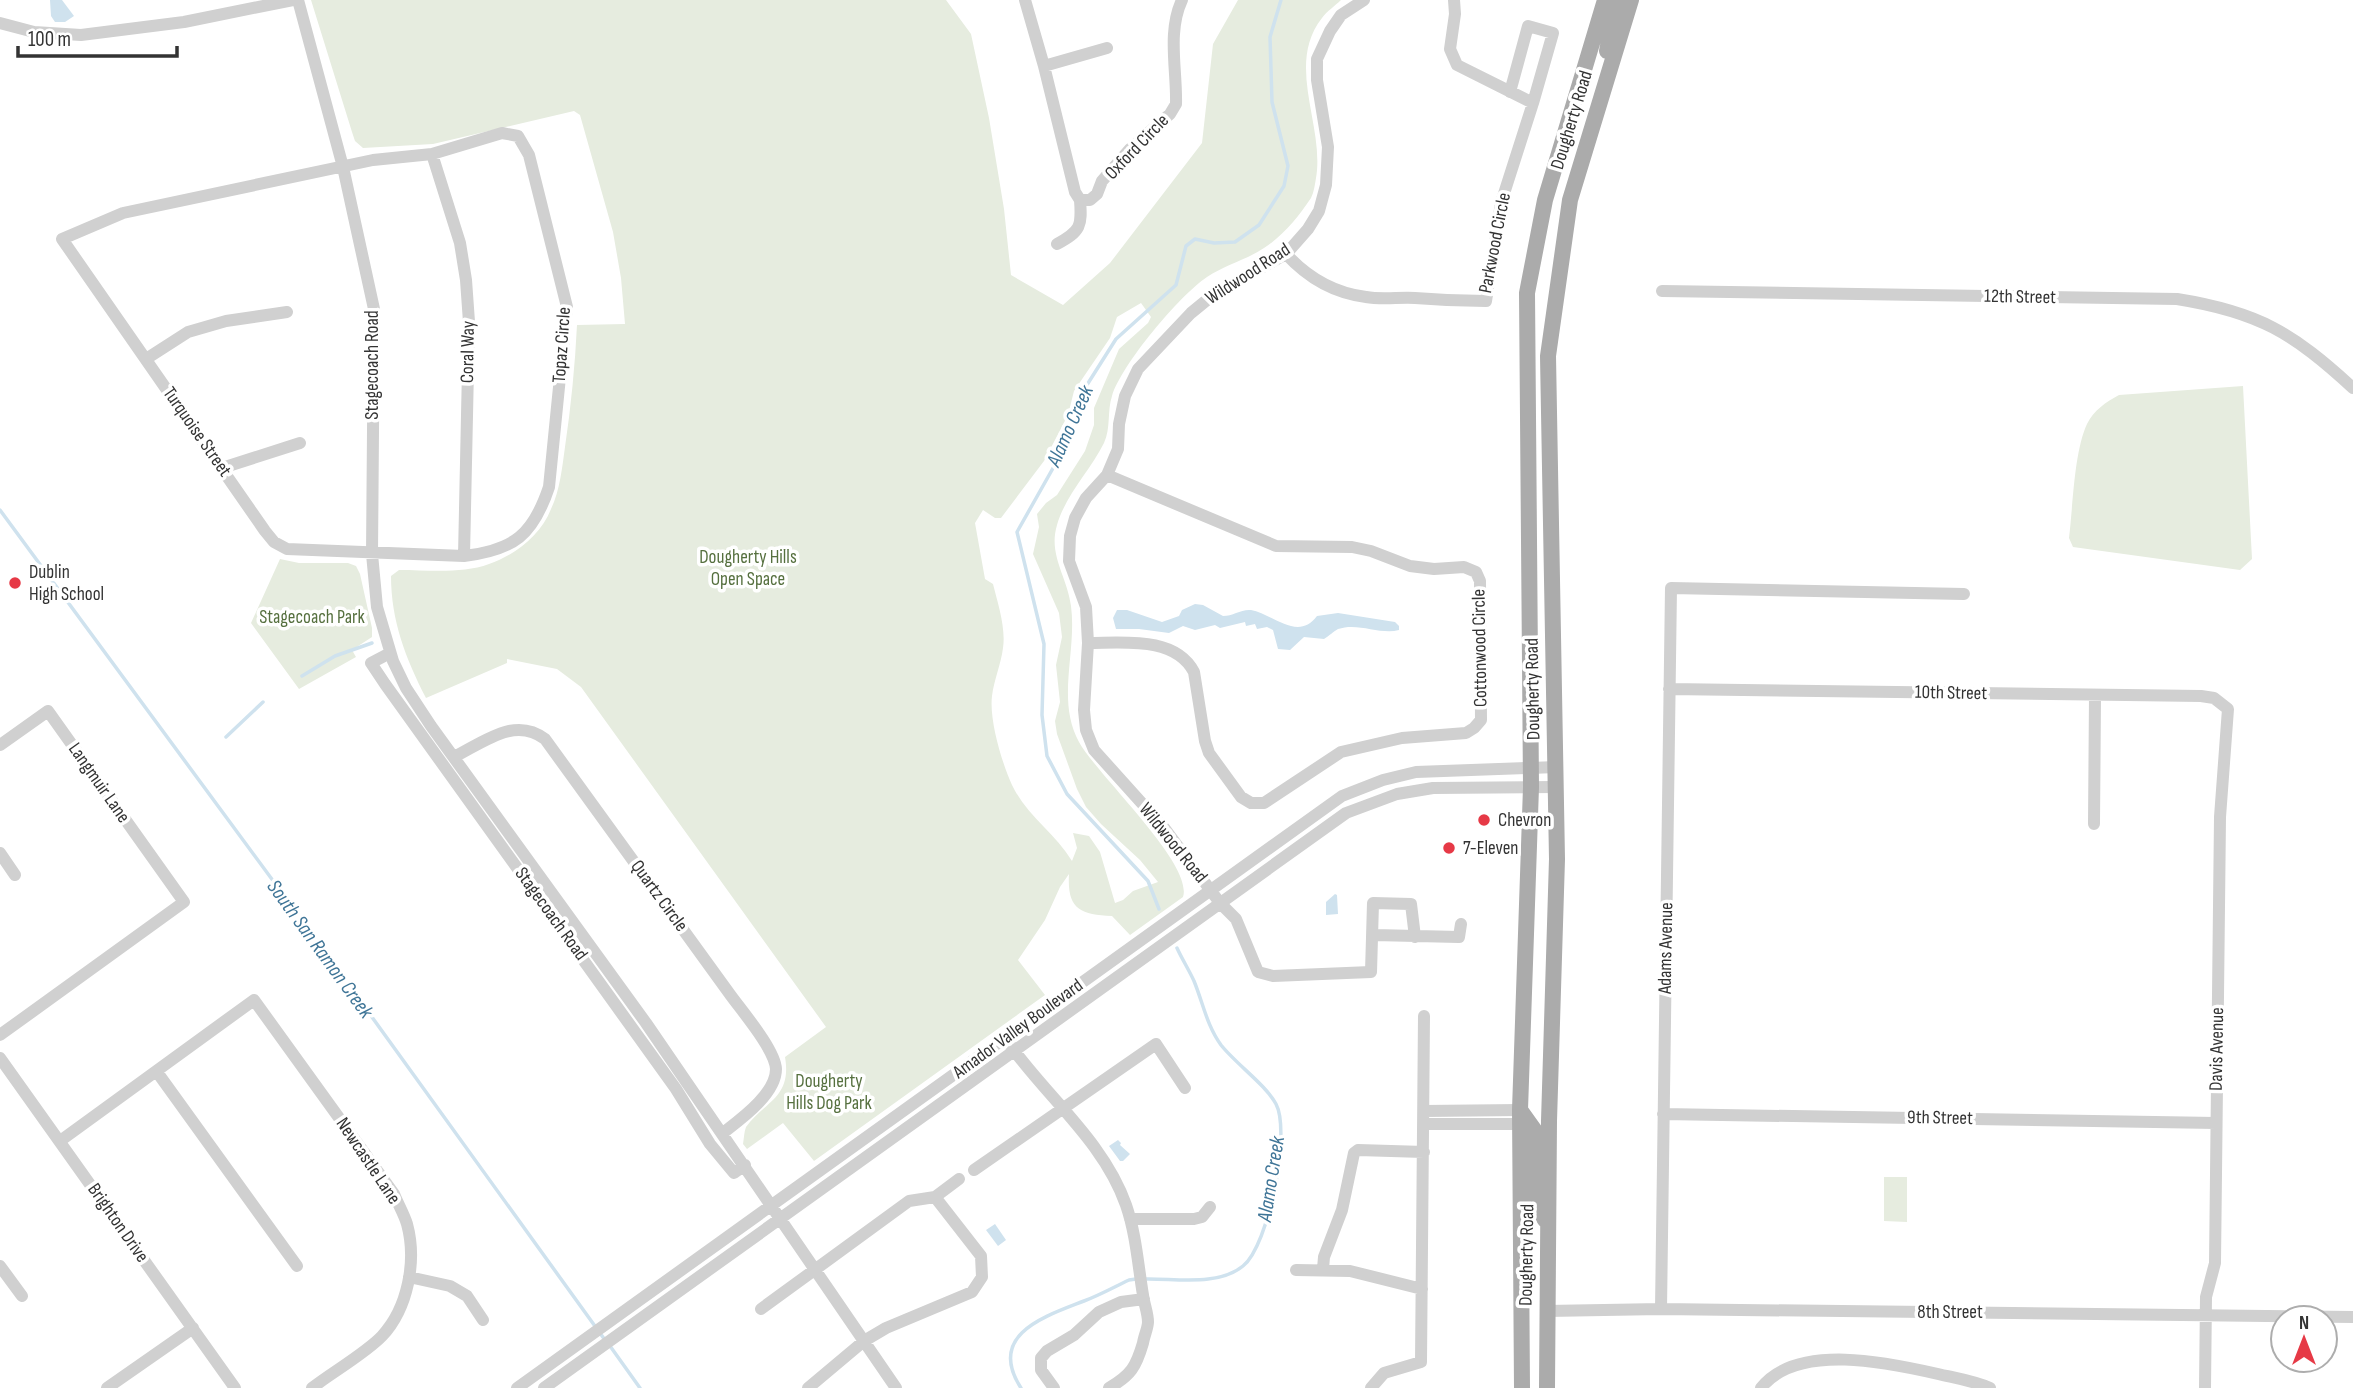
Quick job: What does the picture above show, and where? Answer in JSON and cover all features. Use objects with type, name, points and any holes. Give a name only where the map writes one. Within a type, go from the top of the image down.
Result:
[{"type":"main road","name":"Dougherty Road","points":[[1522,1388],[1520,1117],[1531,787],[1527,293],[1545,200],[1605,0]]},
{"type":"main road","points":[[1607,75],[1606,45],[1617,0]]},
{"type":"main road","name":"Dougherty Road","points":[[1547,1388],[1557,859],[1548,356],[1570,200],[1631,0]]},
{"type":"main road","points":[[1520,1117],[1535,1131],[1535,1192],[1538,1208],[1548,1226]]},
{"type":"street","points":[[0,23],[34,32],[81,35],[184,22],[296,0]]},
{"type":"street","name":"Stagecoach Road","points":[[296,0],[343,167],[374,309],[372,554],[377,607],[390,653],[406,688],[454,757],[471,790],[533,891],[723,1133],[896,1388]]},
{"type":"street","name":"Oxford Circle","points":[[1025,0],[1075,192],[1080,200],[1090,200],[1097,194],[1102,181],[1123,157],[1170,114],[1176,104],[1174,29],[1182,0]]},
{"type":"street","name":"Wildwood Road","points":[[1364,0],[1341,15],[1330,30],[1317,59],[1317,80],[1328,147],[1326,185],[1319,211],[1308,229],[1286,254],[1213,295],[1191,313],[1138,369],[1125,396],[1119,424],[1118,449],[1107,475],[1086,498],[1075,518],[1070,536],[1069,561],[1086,607],[1088,643],[1084,710],[1086,730],[1094,750],[1166,829],[1220,903],[1236,919],[1258,972],[1273,976],[1371,972],[1374,935]]},
{"type":"street","points":[[1454,0],[1450,49],[1457,65],[1533,103]]},
{"type":"street","name":"Parkwood Circle","points":[[1286,254],[1302,271],[1317,281],[1356,295],[1441,302],[1486,301],[1501,202],[1553,33],[1528,26],[1510,92]]},
{"type":"street","points":[[1044,66],[1107,48]]},
{"type":"street","name":"Topaz Circle","points":[[62,239],[123,213],[373,160],[432,153],[502,133],[518,136],[529,155],[567,307],[549,487],[542,509],[530,528],[511,543],[491,553],[464,556],[372,554]]},
{"type":"street","name":"Coral Way","points":[[432,153],[460,243],[467,290],[469,322],[464,556]]},
{"type":"street","points":[[1058,244],[1075,234],[1082,220],[1080,200]]},
{"type":"street","name":"Turquoise Street","points":[[62,239],[274,542],[287,549],[372,554]]},
{"type":"street","name":"12th Street","points":[[1662,291],[2177,299],[2215,305],[2276,328],[2304,345],[2353,388]]},
{"type":"street","points":[[146,359],[188,332],[226,321],[287,312]]},
{"type":"street","points":[[222,468],[300,443]]},
{"type":"street","name":"Cottonwood Circle","points":[[1088,643],[1127,643],[1162,647],[1179,653],[1194,672],[1209,753],[1241,797],[1251,803],[1264,803],[1340,752],[1402,738],[1466,733],[1481,720],[1480,582],[1476,572],[1464,567],[1434,569],[1410,566],[1371,551],[1352,547],[1276,546],[1107,475]]},
{"type":"street","name":"Adams Avenue","points":[[1661,1308],[1671,588],[1964,594]]},
{"type":"street","name":"Stagecoach Road","points":[[390,653],[371,663],[545,882],[633,1016],[710,1144],[734,1173],[745,1165]]},
{"type":"street","name":"10th Street","points":[[1670,689],[2201,696],[2214,698],[2228,709]]},
{"type":"street","points":[[2094,824],[2095,696]]},
{"type":"street","name":"Davis Avenue","points":[[2205,1388],[2206,1297],[2215,1264],[2220,817],[2228,709]]},
{"type":"street","name":"Langmuir Lane","points":[[0,745],[48,711],[184,902],[0,1035]]},
{"type":"street","name":"Quartz Circle","points":[[454,757],[507,731],[528,729],[545,739],[714,972],[767,1047],[776,1069],[770,1087],[753,1108],[723,1133]]},
{"type":"street","name":"Amador Valley Boulevard","points":[[517,1388],[1342,796],[1383,780],[1416,772],[1556,767]]},
{"type":"street","name":"Amador Valley Boulevard","points":[[544,1388],[1346,813],[1397,794],[1433,788],[1556,787]]},
{"type":"street","points":[[0,853],[15,875]]},
{"type":"street","points":[[533,891],[545,882]]},
{"type":"street","points":[[1415,937],[1410,904],[1373,903],[1374,935],[1415,937],[1459,937],[1461,924]]},
{"type":"street","name":"Newcastle Lane","points":[[157,1072],[254,1000],[394,1194],[406,1222],[410,1241],[409,1277],[401,1309],[381,1337],[312,1388]]},
{"type":"street","points":[[1371,1388],[1384,1373],[1421,1362],[1424,1016]]},
{"type":"street","points":[[1005,1039],[1028,1070],[1064,1109],[1117,1183],[1130,1219],[1148,1323],[1137,1363],[1121,1381],[1109,1388]]},
{"type":"street","points":[[974,1170],[1156,1044],[1185,1088]]},
{"type":"street","name":"Brighton Drive","points":[[0,1058],[236,1388]]},
{"type":"street","points":[[60,1141],[157,1072],[297,1266]]},
{"type":"street","name":"9th Street","points":[[1663,1114],[2216,1123]]},
{"type":"street","points":[[1424,1118],[1520,1117]]},
{"type":"street","points":[[1323,1269],[1324,1257],[1342,1210],[1354,1153],[1358,1150],[1424,1152]]},
{"type":"street","points":[[761,1309],[909,1200],[935,1197],[959,1179]]},
{"type":"street","points":[[808,1388],[864,1341],[886,1328],[972,1292],[982,1277],[981,1256],[935,1197]]},
{"type":"street","points":[[1130,1219],[1195,1219],[1202,1217],[1210,1207]]},
{"type":"street","points":[[0,1266],[22,1296]]},
{"type":"street","points":[[1296,1270],[1350,1271],[1422,1289]]},
{"type":"street","points":[[409,1277],[450,1286],[467,1296],[483,1320]]},
{"type":"street","points":[[1054,1388],[1041,1370],[1041,1358],[1047,1351],[1074,1335],[1099,1312],[1143,1297]]},
{"type":"street","name":"8th Street","points":[[1547,1311],[1661,1308],[2353,1317]]},
{"type":"street","points":[[107,1388],[192,1328]]},
{"type":"street","points":[[576,1346],[586,1359]]},
{"type":"street","points":[[1761,1388],[1784,1370],[1818,1360],[1883,1362],[1990,1388]]},
{"type":"green space","name":"Dougherty Hills Open Space","points":[[311,0],[946,0],[971,34],[989,118],[1004,209],[1011,275],[1063,305],[1110,263],[1202,143],[1213,44],[1238,0],[1341,0],[1322,18],[1311,36],[1307,56],[1306,76],[1317,158],[1311,198],[1278,238],[1195,286],[1139,349],[1112,396],[1104,443],[1066,503],[1055,536],[1056,556],[1071,606],[1072,641],[1068,693],[1072,726],[1089,757],[1160,842],[1182,882],[1183,897],[1130,935],[1112,916],[1091,914],[1077,907],[1070,895],[1069,874],[1045,920],[1018,960],[1045,995],[814,1161],[783,1123],[747,1149],[743,1144],[746,1127],[775,1098],[785,1082],[785,1057],[826,1027],[581,687],[557,669],[507,659],[507,663],[426,698],[406,654],[397,624],[391,576],[399,570],[456,570],[489,564],[526,543],[541,527],[554,502],[560,479],[571,401],[577,325],[625,324],[613,232],[580,115],[574,111],[433,144],[363,148],[355,141]],"holes":[[[1141,303],[1151,317],[1148,323],[1119,349],[1094,408],[1094,425],[1085,451],[1057,495],[1037,514],[1039,527],[1033,554],[1059,613],[1062,637],[1056,665],[1060,702],[1055,721],[1077,789],[1086,807],[1140,860],[1158,882],[1133,891],[1115,903],[1100,852],[1089,836],[1073,833],[1077,848],[1072,861],[1025,806],[1008,776],[992,717],[993,690],[1004,640],[1002,624],[993,584],[985,579],[975,523],[983,510],[995,518],[1001,518],[1044,461],[1068,415],[1074,391],[1110,338],[1117,317]]]},
{"type":"green space","points":[[2243,386],[2252,559],[2240,570],[2073,547],[2069,538],[2077,464],[2087,424],[2097,411],[2119,395]]},
{"type":"green space","name":"Stagecoach Park","points":[[280,559],[299,563],[348,563],[356,566],[372,628],[372,637],[352,650],[356,657],[299,689],[251,623]]},
{"type":"green space","points":[[1884,1177],[1907,1177],[1907,1222],[1884,1221]]},
{"type":"water","points":[[50,0],[62,0],[74,16],[65,22],[55,22],[51,16]]},
{"type":"water","points":[[1195,604],[1203,605],[1223,616],[1251,610],[1294,627],[1302,627],[1317,616],[1338,613],[1395,622],[1399,630],[1346,627],[1324,639],[1304,637],[1290,650],[1278,649],[1273,630],[1267,627],[1257,629],[1255,624],[1246,626],[1245,622],[1195,630],[1183,626],[1169,633],[1116,629],[1113,618],[1117,610],[1127,610],[1162,622],[1179,616],[1182,610]]},
{"type":"water","points":[[1335,894],[1338,914],[1326,915],[1326,902]]},
{"type":"water","points":[[1118,1140],[1130,1154],[1123,1161],[1120,1161],[1109,1146]]},
{"type":"water","points":[[995,1224],[1006,1240],[998,1246],[986,1230]]},
{"type":"waterway","name":"Alamo Creek","points":[[1159,909],[1148,881],[1067,794],[1047,756],[1042,715],[1044,644],[1017,532],[1070,438],[1085,388],[1116,339],[1176,285],[1186,246],[1195,239],[1214,243],[1235,242],[1259,225],[1284,186],[1288,166],[1272,102],[1270,37],[1281,0]]},
{"type":"waterway","name":"South San Ramon Creek","points":[[0,510],[299,916],[605,1340]]},
{"type":"waterway","points":[[302,676],[335,656],[372,643]]},
{"type":"waterway","points":[[226,737],[263,702]]},
{"type":"waterway","name":"Alamo Creek","points":[[1144,1279],[1208,1279],[1233,1273],[1243,1266],[1261,1236],[1269,1213],[1279,1162],[1280,1118],[1276,1104],[1216,1038],[1194,981],[1177,948]]},
{"type":"waterway","name":"Alamo Creek","points":[[1021,1388],[1012,1369],[1011,1354],[1016,1341],[1025,1330],[1053,1313],[1136,1279]]},
{"type":"waterway","name":"South San Ramon Creek","points":[[610,1346],[640,1388]]},
{"type":"place","name":"Dublin High School","points":[[15,583]]},
{"type":"place","name":"Chevron","points":[[1484,820]]},
{"type":"place","name":"7-Eleven","points":[[1449,848]]},
{"type":"park label","name":"Dougherty Hills Dog Park","points":[[829,1092]]}]
